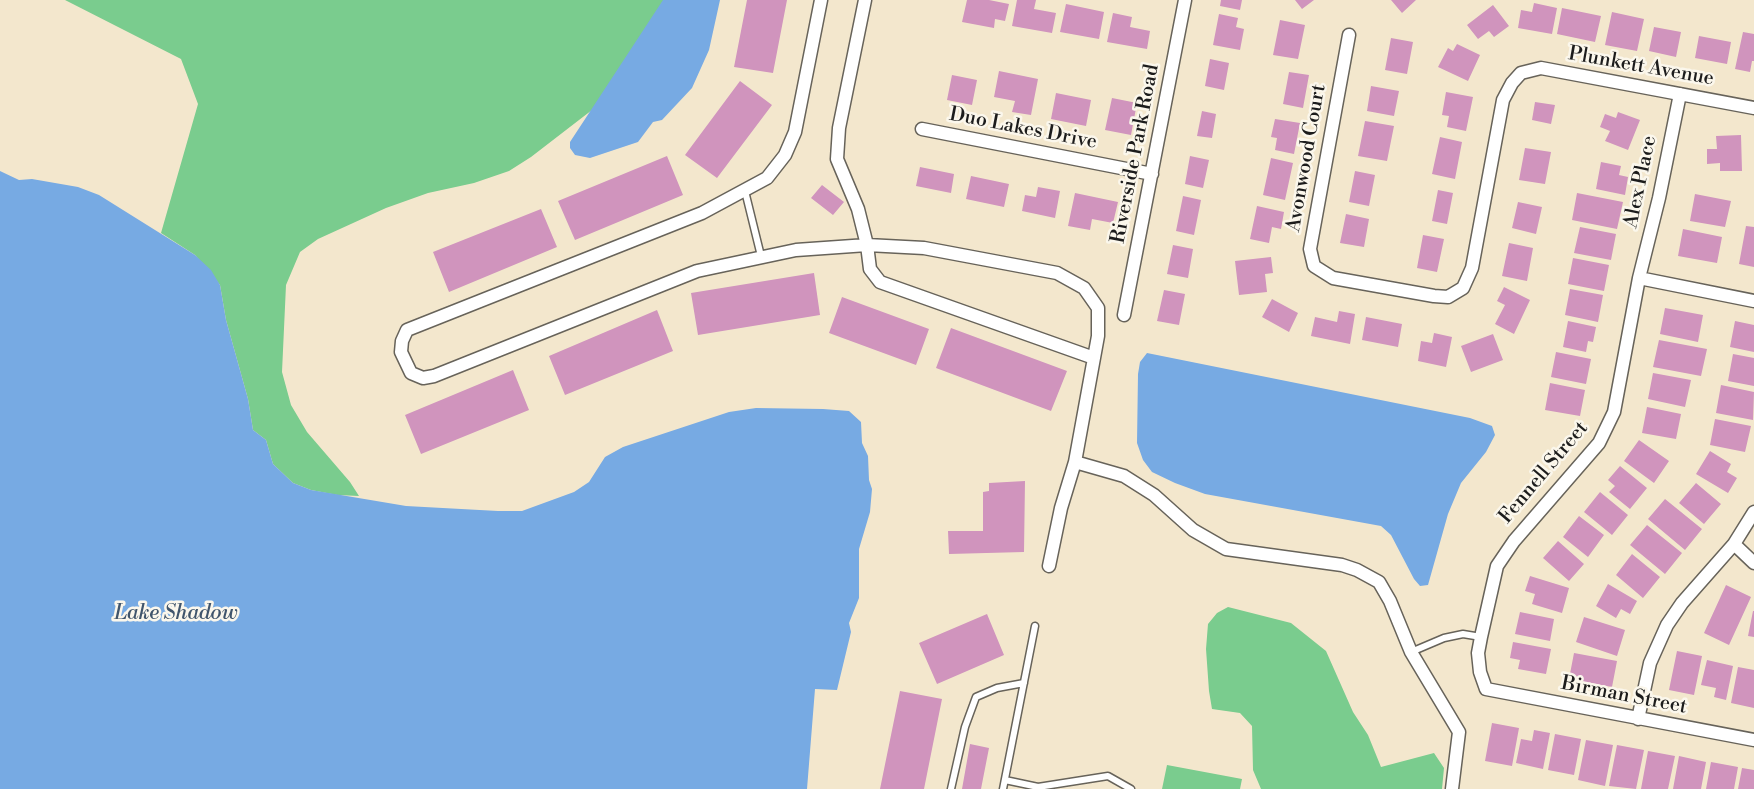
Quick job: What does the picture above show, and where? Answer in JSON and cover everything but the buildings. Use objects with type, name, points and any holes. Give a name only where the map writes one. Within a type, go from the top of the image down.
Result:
[{"type":"street","points":[[821,0],[795,132],[785,155],[767,178],[702,213],[407,330],[402,341],[401,352],[411,374],[423,378],[434,376],[697,271],[796,250],[867,246],[924,248],[1057,273],[1084,288],[1098,308],[1098,336],[1075,462],[1061,508],[1049,566]]},
{"type":"street","points":[[865,0],[839,128],[837,159],[858,209],[870,269],[880,282],[1094,358]]},
{"type":"street","name":"Riverside Park Road","points":[[1124,315],[1185,0]]},
{"type":"street","name":"Avonwood Court","points":[[1348,35],[1311,249],[1314,266],[1333,278],[1434,296],[1448,297],[1463,288],[1472,268],[1503,100],[1512,83],[1521,73]]},
{"type":"street","name":"Plunkett Avenue","points":[[1521,73],[1541,69],[1754,108]]},
{"type":"street","name":"Alex Place","points":[[1639,278],[1659,198],[1680,94]]},
{"type":"street","name":"Duo Lakes Drive","points":[[922,129],[1152,174]]},
{"type":"street","points":[[1639,278],[1754,302]]},
{"type":"street","name":"Fennell Street","points":[[1486,689],[1480,672],[1478,653],[1497,566],[1514,541],[1599,442],[1614,412],[1639,278]]},
{"type":"street","points":[[1075,462],[1124,476],[1154,495],[1193,530],[1226,549],[1342,565],[1379,582],[1390,601],[1412,652],[1460,732],[1452,789]]},
{"type":"street","points":[[1638,719],[1650,663],[1667,625],[1682,603],[1734,544],[1754,512]]},
{"type":"street","points":[[1734,544],[1754,563]]},
{"type":"street","name":"Birman Street","points":[[1486,689],[1754,740]]},
{"type":"lane","points":[[745,191],[761,256]]},
{"type":"lane","points":[[1003,789],[1035,626]]},
{"type":"lane","points":[[1412,652],[1444,638],[1463,634],[1481,637]]},
{"type":"lane","points":[[951,789],[965,727],[976,697],[997,688],[1024,683]]},
{"type":"lane","points":[[1005,780],[1038,787],[1108,776],[1131,789]]},
{"type":"green space","points":[[65,0],[687,0],[592,110],[531,157],[509,171],[474,183],[428,193],[386,208],[318,239],[300,252],[286,285],[282,372],[291,405],[307,432],[350,482],[359,496],[311,490],[293,483],[273,464],[266,440],[253,430],[248,399],[226,320],[220,285],[195,255],[161,233],[198,104],[181,59]]},
{"type":"green space","points":[[1228,607],[1291,623],[1326,651],[1353,712],[1368,735],[1381,767],[1434,753],[1444,768],[1442,789],[1261,789],[1253,770],[1252,726],[1240,713],[1212,709],[1206,649],[1208,624],[1217,613]]},
{"type":"green space","points":[[1167,765],[1242,779],[1240,789],[1162,789]]},
{"type":"water","points":[[663,0],[720,0],[709,50],[692,88],[662,120],[653,122],[638,142],[590,158],[575,155],[570,148],[570,142]]},
{"type":"water","name":"Lake Shadow","points":[[0,171],[19,180],[32,179],[78,187],[99,195],[195,255],[211,270],[220,285],[226,320],[248,399],[253,430],[266,440],[273,464],[293,483],[311,490],[406,506],[522,511],[574,492],[589,482],[605,457],[623,447],[729,412],[756,408],[849,411],[861,422],[862,443],[868,456],[869,480],[872,489],[870,512],[859,549],[859,598],[849,623],[851,632],[837,690],[815,689],[807,789],[0,789]]},
{"type":"water","points":[[1147,353],[1470,418],[1492,426],[1495,435],[1486,452],[1461,483],[1448,514],[1428,585],[1420,586],[1414,579],[1391,535],[1381,526],[1205,494],[1152,472],[1143,460],[1137,443],[1138,374],[1140,362]]}]
